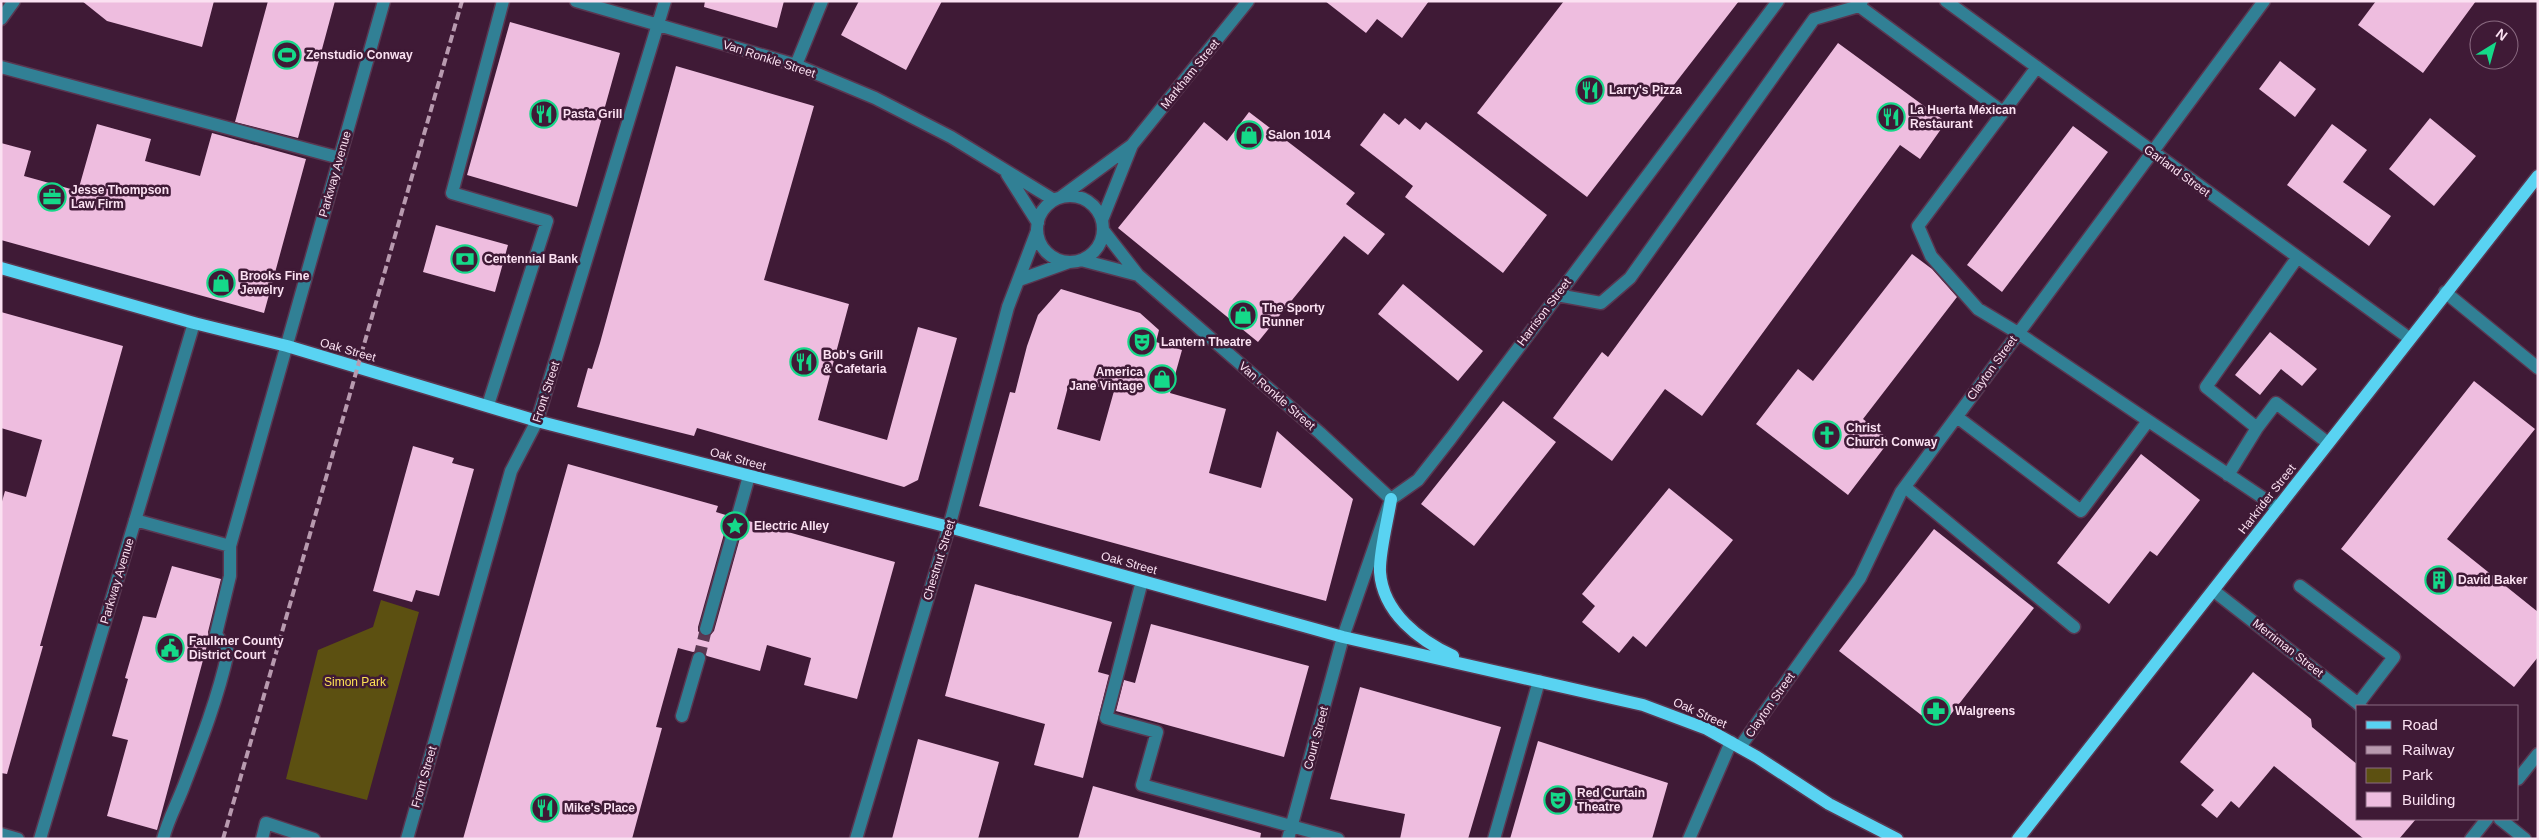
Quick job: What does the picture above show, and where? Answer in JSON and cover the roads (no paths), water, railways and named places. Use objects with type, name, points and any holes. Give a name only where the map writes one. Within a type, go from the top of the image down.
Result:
[{"type":"main road","name":"Harkrider Street","points":[[2018,839],[2214,591],[2445,292],[2538,176]]},
{"type":"main road","name":"Oak Street","points":[[1,268],[194,324],[286,346],[538,421],[949,528],[1343,637],[1662,711],[1688,720],[1736,744],[1829,804],[1897,839]]},
{"type":"main road","name":"Oak Street","points":[[1391,499],[1380,571],[1384,591],[1394,611],[1408,628],[1427,644],[1470,665]]},
{"type":"street","points":[[1,19],[14,1]]},
{"type":"street","name":"Parkway Avenue","points":[[163,839],[168,820],[183,790],[222,678],[228,652],[216,634],[230,576],[230,546],[384,1]]},
{"type":"street","points":[[488,405],[547,220],[452,193],[503,1]]},
{"type":"street","name":"Van Ronkle Street","points":[[576,1],[796,65],[875,98],[951,137],[1004,170],[1058,199]]},
{"type":"street","name":"Front Street","points":[[407,839],[511,471],[538,421],[665,1]]},
{"type":"street","points":[[796,65],[822,1]]},
{"type":"street","name":"Markham Street","points":[[1058,199],[1132,145],[1248,1]]},
{"type":"street","name":"Harrison Street","points":[[1391,499],[1418,480],[1452,438],[1778,1]]},
{"type":"street","name":"Garland Street","points":[[1946,1],[2152,153],[2409,338]]},
{"type":"street","name":"Clayton Street","points":[[1689,839],[1736,744],[1860,578],[1898,497],[2264,1]]},
{"type":"street","points":[[1557,295],[1601,302],[1630,278],[1814,19],[1861,3],[2003,112]]},
{"type":"street","points":[[1,67],[340,158]]},
{"type":"street","points":[[2036,67],[1918,226],[1930,256],[1978,309],[2018,333],[2278,508]]},
{"type":"street","name":"Markham Street","points":[[1103,225],[1132,145]]},
{"type":"street","name":"Van Ronkle Street","points":[[1004,170],[1037,227]]},
{"type":"street","points":[[1019,280],[1075,261],[1097,248],[1103,225],[1097,210],[1082,198],[1058,199],[1041,214],[1037,227],[1041,245],[1051,256],[1075,261]]},
{"type":"street","name":"Van Ronkle Street","points":[[1103,225],[1138,275],[1320,433],[1391,499]]},
{"type":"street","name":"Chestnut Street","points":[[856,839],[949,528],[1008,307],[1037,227]]},
{"type":"street","points":[[2257,428],[2206,387],[2297,258]]},
{"type":"street","name":"Van Ronkle Street","points":[[1075,261],[1138,275]]},
{"type":"street","points":[[2445,292],[2538,368]]},
{"type":"street","name":"Parkway Avenue","points":[[40,839],[194,324]]},
{"type":"street","points":[[2228,475],[2257,428],[2276,403],[2328,443]]},
{"type":"street","points":[[1957,417],[2081,511],[2148,421]]},
{"type":"street","points":[[706,629],[749,476]]},
{"type":"street","points":[[1905,487],[2074,627]]},
{"type":"street","points":[[1343,637],[1391,499]]},
{"type":"street","points":[[135,520],[230,546]]},
{"type":"street","points":[[1142,581],[1106,718],[1157,732],[1142,784],[1338,839]]},
{"type":"street","points":[[2300,586],[2394,657],[2360,705]]},
{"type":"street","name":"Merriman Street","points":[[2214,591],[2360,705]]},
{"type":"street","name":"Court Street","points":[[1288,839],[1343,637]]},
{"type":"street","points":[[682,716],[699,658]]},
{"type":"street","points":[[1494,839],[1539,681]]},
{"type":"street","points":[[2519,779],[2538,754]]},
{"type":"street","points":[[2471,839],[2486,820]]},
{"type":"street","points":[[2501,820],[2525,839]]},
{"type":"street","points":[[262,839],[266,823],[314,839]]},
{"type":"street","points":[[1,834],[18,839]]},
{"type":"tunnel","points":[[699,658],[706,629]]},
{"type":"railway","points":[[223,839],[462,1]]},
{"type":"place","name":"Zenstudio Conway","points":[[287,55]]},
{"type":"place","name":"Larry's Pizza","points":[[1590,90]]},
{"type":"place","name":"Pasta Grill","points":[[544,114]]},
{"type":"place","name":"La Huerta Méxican Restaurant","points":[[1891,117]]},
{"type":"place","name":"Salon 1014","points":[[1249,135]]},
{"type":"place","name":"Jesse Thompson Law Firm","points":[[52,197]]},
{"type":"place","name":"Centennial Bank","points":[[465,259]]},
{"type":"place","name":"Brooks Fine Jewelry","points":[[221,283]]},
{"type":"place","name":"The Sporty Runner","points":[[1243,315]]},
{"type":"place","name":"Lantern Theatre","points":[[1142,342]]},
{"type":"place","name":"Bob's Grill & Cafetaria","points":[[804,362]]},
{"type":"place","name":"America Jane Vintage","points":[[1162,379]]},
{"type":"place","name":"Christ Church Conway","points":[[1827,435]]},
{"type":"place","name":"Electric Alley","points":[[735,526]]},
{"type":"place","name":"David Baker","points":[[2439,580]]},
{"type":"place","name":"Faulkner County District Court","points":[[170,648]]},
{"type":"place","name":"Walgreens","points":[[1936,711]]},
{"type":"place","name":"Red Curtain Theatre","points":[[1558,800]]},
{"type":"place","name":"Mike's Place","points":[[545,808]]},
{"type":"park label","name":"Simon Park","points":[[355,682]]}]
